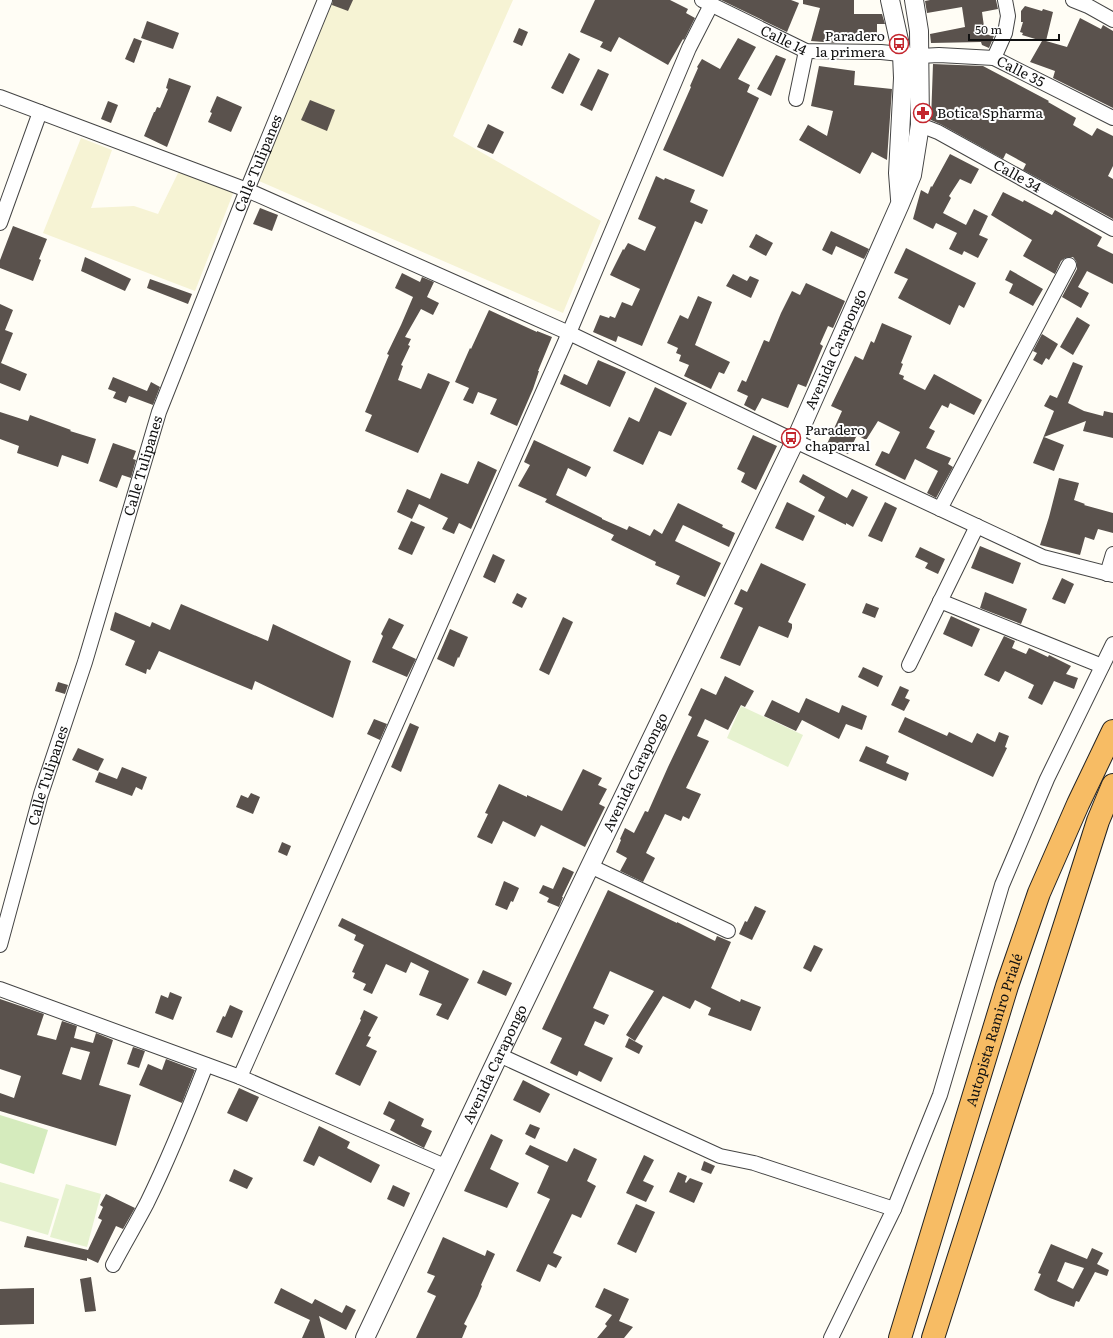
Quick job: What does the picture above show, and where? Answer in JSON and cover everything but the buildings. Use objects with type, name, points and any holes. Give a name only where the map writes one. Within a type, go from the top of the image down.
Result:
[{"type":"highway","name":"Autopista Ramiro Prialé","points":[[900,1338],[1007,986],[1039,893],[1078,804],[1113,731]]},
{"type":"highway","points":[[933,1338],[1098,821],[1113,785]]},
{"type":"street","name":"Calle Tulipanes","points":[[0,945],[41,794],[85,662],[159,412],[247,190],[325,0]]},
{"type":"street","name":"Avenida Carapongo","points":[[890,0],[902,54],[903,78],[898,173],[900,204]]},
{"type":"street","name":"Avenida Carapongo","points":[[365,1338],[499,1055],[795,441],[912,175],[920,125],[919,31],[914,0]]},
{"type":"street","points":[[994,58],[1005,33],[1008,16],[1005,0]]},
{"type":"street","points":[[1073,0],[1088,6],[1113,20]]},
{"type":"street","points":[[240,1077],[569,333],[689,48],[706,2]]},
{"type":"street","name":"Calle 14","points":[[706,2],[806,51],[881,52],[920,56]]},
{"type":"street","points":[[796,99],[806,51]]},
{"type":"street","name":"Calle 35","points":[[920,56],[939,55],[994,58],[1113,118]]},
{"type":"street","points":[[0,97],[247,190],[569,333],[1043,557],[1110,574],[1113,554]]},
{"type":"street","points":[[0,223],[40,112]]},
{"type":"street","name":"Calle 34","points":[[920,125],[938,132],[1113,229]]},
{"type":"street","points":[[940,509],[1069,265]]},
{"type":"street","points":[[909,665],[977,526]]},
{"type":"street","points":[[940,601],[1102,666]]},
{"type":"street","points":[[831,1338],[894,1209],[940,1095],[1002,885],[1047,779],[1113,644]]},
{"type":"street","points":[[590,866],[728,931]]},
{"type":"street","points":[[0,989],[240,1077],[447,1167]]},
{"type":"street","points":[[499,1055],[720,1156],[754,1163],[894,1209]]},
{"type":"street","points":[[113,1265],[147,1203],[167,1161],[206,1065]]},
{"type":"shaded area","points":[[333,0],[513,0],[453,136],[601,221],[563,313],[259,181]]},
{"type":"shaded area","points":[[81,138],[112,150],[91,208],[134,206],[158,214],[180,169],[234,191],[195,291],[43,233]]},
{"type":"green space","points":[[741,706],[803,735],[788,767],[727,738]]},
{"type":"green space","points":[[0,1115],[48,1130],[34,1174],[0,1163]]},
{"type":"green space","points":[[0,1182],[59,1199],[48,1235],[0,1221]]},
{"type":"green space","points":[[66,1184],[101,1194],[87,1247],[50,1237]]},
{"type":"place","name":"Paradero la primera","points":[[899,44]]},
{"type":"place","name":"Botica Spharma","points":[[923,113]]},
{"type":"place","name":"Paradero chaparral","points":[[791,438]]}]
